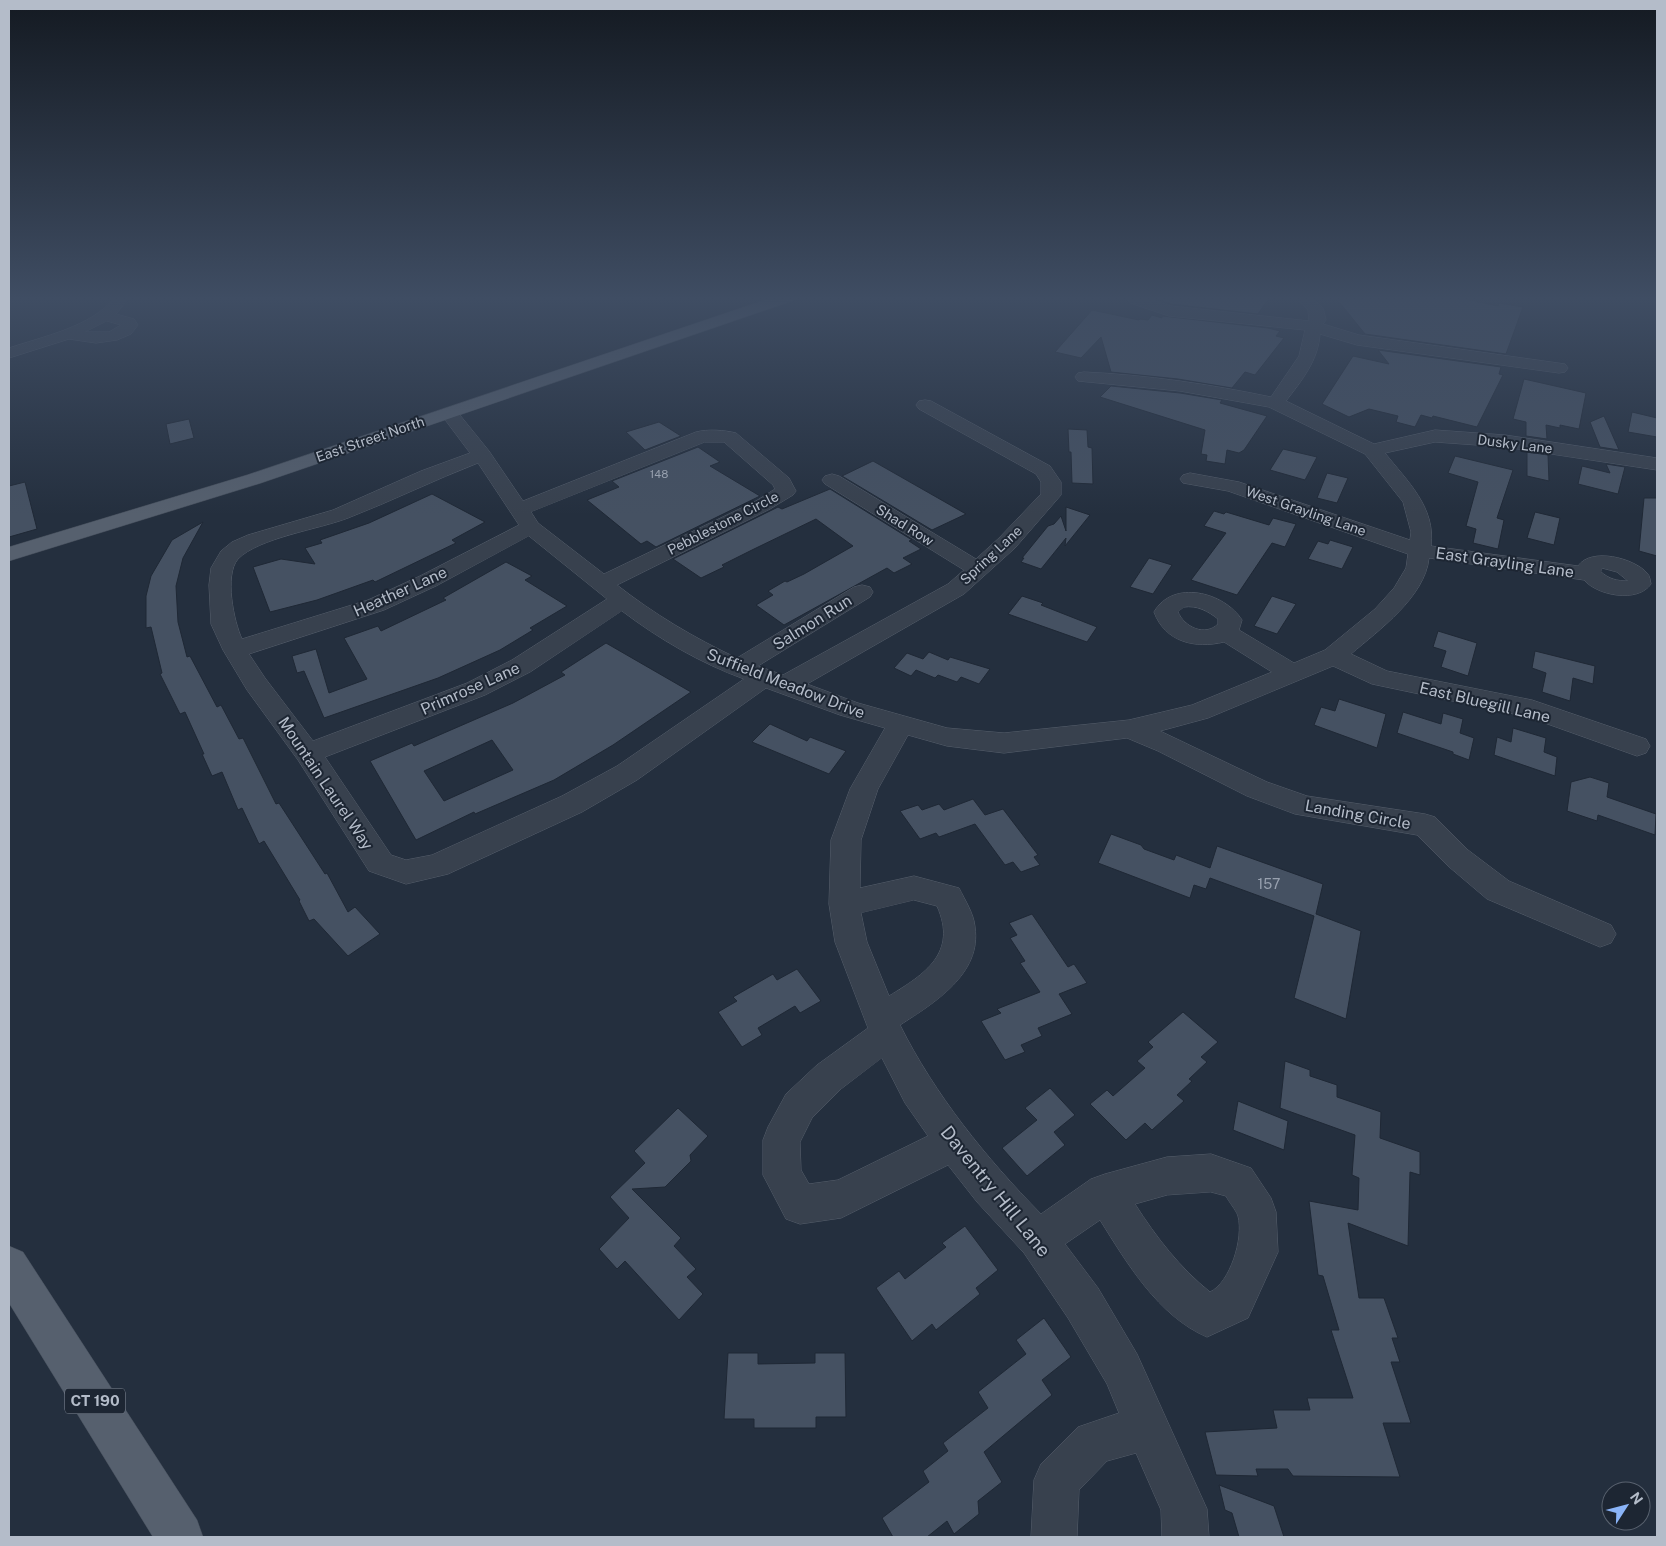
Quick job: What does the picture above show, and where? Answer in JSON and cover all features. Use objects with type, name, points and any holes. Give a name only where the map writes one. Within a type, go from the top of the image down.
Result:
[{"type":"main road","name":"East Street North","points":[[9,554],[254,479],[574,370]]},
{"type":"main road","name":"CT 190","points":[[9,1266],[180,1537]]},
{"type":"street","points":[[1275,403],[1298,370]]},
{"type":"street","points":[[1084,377],[1124,378],[1226,392],[1275,403],[1372,450]]},
{"type":"street","name":"Spring Lane","points":[[774,682],[933,603],[956,589],[1007,543],[1051,495],[1051,482],[1043,470],[925,405]]},
{"type":"street","name":"Suffield Meadow Drive","points":[[448,413],[482,455],[524,519],[600,584],[652,622],[698,649],[738,668],[849,709],[947,736],[1004,743],[1129,729],[1199,712],[1334,656],[1383,614],[1403,592],[1417,568],[1422,532],[1413,501],[1372,450]]},
{"type":"street","name":"Pebblestone Circle","points":[[524,519],[703,436],[729,436],[782,482],[786,491],[763,505],[600,584]]},
{"type":"street","name":"Dusky Lane","points":[[1372,450],[1435,436],[1505,441],[1657,464]]},
{"type":"street","name":"Mountain Laurel Way","points":[[482,455],[428,475],[340,514],[256,540],[240,547],[229,556],[222,568],[220,585],[223,624],[234,650],[256,684],[308,753],[380,863],[406,872],[437,866],[572,804],[627,773],[774,682]]},
{"type":"street","name":"West Grayling Lane","points":[[1190,479],[1232,486],[1419,550]]},
{"type":"street","name":"Shad Row","points":[[832,480],[977,569]]},
{"type":"street","name":"Heather Lane","points":[[234,650],[376,605],[524,519]]},
{"type":"street","name":"East Grayling Lane","points":[[1419,550],[1465,558],[1591,574]]},
{"type":"street","name":"Salmon Run","points":[[738,668],[862,592]]},
{"type":"street","name":"Primrose Lane","points":[[308,753],[476,689],[521,666],[622,600]]},
{"type":"street","points":[[1225,632],[1291,673]]},
{"type":"street","name":"East Bluegill Lane","points":[[1334,656],[1381,678],[1532,709],[1637,746]]},
{"type":"street","name":"Daventry Hill Lane","points":[[901,724],[864,789],[846,840],[844,904],[851,942],[884,1027],[918,1091],[990,1189],[1038,1239],[1083,1303],[1122,1369],[1184,1510],[1185,1537]]},
{"type":"street","name":"Landing Circle","points":[[1129,729],[1167,744],[1257,789],[1305,806],[1425,825],[1458,858],[1498,890],[1600,934]]},
{"type":"street","points":[[844,904],[914,888],[948,897],[961,929],[957,955],[940,980],[884,1027],[799,1106],[781,1140],[782,1175],[800,1205],[841,1199],[954,1142]]},
{"type":"street","points":[[1038,1239],[1105,1193]]},
{"type":"street","points":[[1054,1537],[1058,1480],[1094,1444],[1149,1427]]},
{"type":"building","points":[[1110,370],[1259,370],[1255,375],[1245,372],[1232,388],[1178,379],[1111,372]]},
{"type":"building","points":[[1344,370],[1500,370],[1499,374],[1503,375],[1477,427],[1433,416],[1432,418],[1421,415],[1415,427],[1396,422],[1398,416],[1369,409],[1349,417],[1322,404]]},
{"type":"building","points":[[1524,379],[1586,393],[1579,429],[1560,425],[1560,428],[1546,425],[1547,439],[1526,436],[1526,422],[1513,419]]},
{"type":"building","points":[[1111,386],[1180,393],[1222,400],[1220,403],[1267,416],[1244,450],[1239,453],[1227,450],[1225,464],[1206,461],[1207,455],[1201,454],[1205,430],[1100,397]]},
{"type":"building","points":[[1632,412],[1657,418],[1657,437],[1628,432]]},
{"type":"building","points":[[1604,416],[1619,450],[1600,447],[1590,422]]},
{"type":"building","points":[[189,419],[194,438],[170,444],[166,424]]},
{"type":"building","points":[[659,422],[681,436],[645,450],[626,432]]},
{"type":"building","points":[[1068,429],[1087,430],[1088,447],[1092,448],[1093,484],[1072,483]]},
{"type":"building","points":[[698,447],[720,462],[710,466],[760,496],[656,547],[647,541],[641,544],[587,500],[619,487],[612,481]]},
{"type":"building","points":[[1283,449],[1317,457],[1305,480],[1270,470]]},
{"type":"building","points":[[1527,452],[1548,455],[1549,481],[1527,476]]},
{"type":"building","points":[[1455,456],[1513,470],[1497,518],[1504,520],[1498,549],[1473,543],[1476,529],[1466,526],[1478,482],[1448,473]]},
{"type":"building","points":[[873,461],[966,514],[932,530],[842,476]]},
{"type":"building","points":[[1606,464],[1625,467],[1618,494],[1578,484],[1582,466],[1610,473]]},
{"type":"building","points":[[1327,473],[1348,478],[1337,503],[1317,498]]},
{"type":"building","points":[[25,482],[37,529],[9,537],[9,486]]},
{"type":"building","points":[[830,489],[912,540],[909,541],[921,549],[903,558],[912,564],[894,573],[887,568],[784,625],[756,605],[773,595],[768,591],[785,581],[787,582],[804,574],[853,546],[816,519],[722,565],[724,567],[701,578],[673,559],[778,507],[782,509]]},
{"type":"building","points":[[432,494],[485,522],[452,540],[456,543],[375,582],[373,580],[317,600],[270,612],[253,567],[281,559],[315,564],[305,548],[322,543],[320,540],[369,523]]},
{"type":"building","points":[[1644,498],[1657,498],[1657,556],[1639,551]]},
{"type":"building","points":[[1066,507],[1090,515],[1065,546],[1066,538],[1041,569],[1021,562],[1024,558],[1022,558],[1048,526],[1054,524],[1061,516],[1066,531]]},
{"type":"building","points":[[1214,511],[1224,514],[1226,512],[1269,525],[1273,518],[1296,524],[1285,547],[1272,543],[1237,595],[1191,580],[1226,533],[1204,526]]},
{"type":"building","points":[[1535,512],[1560,518],[1554,545],[1527,538]]},
{"type":"building","points":[[203,522],[183,558],[176,586],[178,622],[187,657],[190,656],[217,707],[221,705],[239,739],[243,738],[276,804],[279,803],[325,874],[327,873],[348,912],[355,907],[380,934],[348,956],[314,919],[309,921],[300,900],[264,841],[259,844],[242,808],[238,810],[222,772],[212,776],[185,712],[180,714],[160,674],[162,673],[151,627],[146,628],[146,596],[151,576],[172,540]]},
{"type":"building","points":[[1330,540],[1353,547],[1342,569],[1308,559],[1318,541],[1328,544]]},
{"type":"building","points":[[1149,558],[1172,565],[1153,594],[1130,587]]},
{"type":"building","points":[[506,562],[532,576],[525,580],[567,606],[530,628],[533,630],[500,650],[438,678],[324,718],[304,671],[297,673],[292,656],[316,649],[329,693],[367,679],[344,638],[378,626],[381,631],[446,600],[443,598]]},
{"type":"building","points":[[1022,596],[1043,603],[1041,605],[1097,627],[1087,642],[1008,614]]},
{"type":"building","points":[[1272,596],[1296,604],[1277,634],[1254,626]]},
{"type":"building","points":[[1438,631],[1477,643],[1468,676],[1441,667],[1446,651],[1433,647]]},
{"type":"building","points":[[606,643],[691,692],[613,745],[554,780],[475,814],[474,812],[416,840],[370,761],[412,743],[414,746],[513,703],[565,675],[561,672]],"holes":[[[492,740],[513,770],[444,801],[424,771]]]},
{"type":"building","points":[[1535,651],[1595,666],[1593,684],[1573,678],[1570,701],[1542,692],[1546,673],[1532,668]]},
{"type":"building","points":[[929,652],[948,660],[950,657],[990,669],[979,684],[961,677],[957,682],[938,675],[935,678],[916,670],[911,676],[894,668],[907,653],[923,659]]},
{"type":"building","points":[[1339,699],[1386,714],[1377,748],[1314,725],[1321,707],[1335,711]]},
{"type":"building","points":[[1403,712],[1441,724],[1443,713],[1463,719],[1460,733],[1474,738],[1469,760],[1453,754],[1453,752],[1397,733]]},
{"type":"building","points":[[770,724],[807,741],[810,737],[846,751],[829,774],[752,742]]},
{"type":"building","points":[[1513,728],[1546,738],[1544,752],[1557,757],[1555,776],[1494,755],[1497,737],[1511,742]]},
{"type":"building","points":[[1590,777],[1609,783],[1607,797],[1656,814],[1655,835],[1598,815],[1597,821],[1567,811],[1571,782]]},
{"type":"building","points":[[973,799],[985,815],[1003,809],[1038,855],[1034,857],[1040,865],[1021,872],[1013,862],[1005,865],[975,824],[939,837],[936,833],[920,839],[900,811],[918,805],[922,810],[939,804],[944,810]]},
{"type":"building","points":[[1111,834],[1174,860],[1176,855],[1210,868],[1217,846],[1323,884],[1316,914],[1361,931],[1346,1019],[1294,998],[1314,916],[1210,878],[1206,889],[1194,885],[1190,898],[1098,863]]},
{"type":"building","points":[[1032,914],[1068,967],[1074,964],[1087,983],[1059,994],[1072,1014],[1038,1028],[1042,1036],[1021,1045],[1025,1052],[1005,1060],[981,1021],[1001,1013],[997,1009],[1040,992],[1020,963],[1025,961],[1010,938],[1017,935],[1009,923]]},
{"type":"building","points":[[797,969],[821,1001],[800,1013],[795,1006],[758,1028],[762,1035],[742,1047],[718,1012],[737,1001],[733,997],[773,974],[777,980]]},
{"type":"building","points":[[1183,1012],[1218,1042],[1201,1057],[1207,1062],[1189,1079],[1192,1081],[1177,1095],[1184,1101],[1152,1130],[1145,1123],[1126,1140],[1090,1104],[1107,1090],[1113,1096],[1145,1068],[1137,1061],[1153,1047],[1148,1042]]},
{"type":"building","points":[[1285,1061],[1310,1070],[1310,1076],[1337,1085],[1337,1097],[1381,1112],[1380,1138],[1420,1152],[1420,1175],[1410,1172],[1408,1246],[1348,1223],[1359,1298],[1384,1298],[1398,1338],[1392,1338],[1400,1362],[1391,1362],[1411,1423],[1383,1423],[1400,1477],[1293,1476],[1288,1469],[1256,1469],[1258,1476],[1216,1475],[1205,1432],[1277,1428],[1273,1410],[1310,1410],[1307,1398],[1353,1398],[1331,1330],[1339,1330],[1323,1276],[1318,1275],[1309,1201],[1358,1210],[1359,1178],[1352,1175],[1355,1135],[1280,1108]]},
{"type":"building","points":[[1050,1088],[1075,1115],[1054,1132],[1065,1145],[1027,1176],[1002,1148],[1037,1120],[1025,1108]]},
{"type":"building","points":[[1238,1101],[1288,1121],[1284,1150],[1233,1130]]},
{"type":"building","points":[[678,1108],[708,1136],[690,1155],[691,1161],[665,1187],[632,1189],[681,1238],[674,1246],[696,1269],[687,1277],[703,1294],[679,1320],[625,1261],[617,1269],[599,1249],[629,1218],[610,1197],[645,1163],[634,1151]]},
{"type":"building","points":[[965,1226],[998,1270],[976,1288],[980,1294],[936,1330],[932,1324],[912,1341],[876,1288],[899,1271],[905,1279],[946,1247],[942,1243]]},
{"type":"building","points":[[1044,1318],[1071,1357],[1042,1380],[1052,1395],[984,1452],[1002,1482],[978,1501],[979,1514],[954,1534],[947,1521],[927,1537],[893,1537],[882,1518],[929,1482],[923,1471],[948,1451],[943,1443],[988,1408],[978,1392],[1026,1354],[1016,1340]]},
{"type":"building","points":[[728,1353],[758,1353],[758,1364],[815,1363],[815,1353],[845,1353],[846,1417],[816,1417],[816,1428],[754,1428],[754,1419],[724,1419]]},
{"type":"building","points":[[1219,1485],[1274,1506],[1284,1537],[1239,1537],[1232,1513],[1225,1510]]}]
